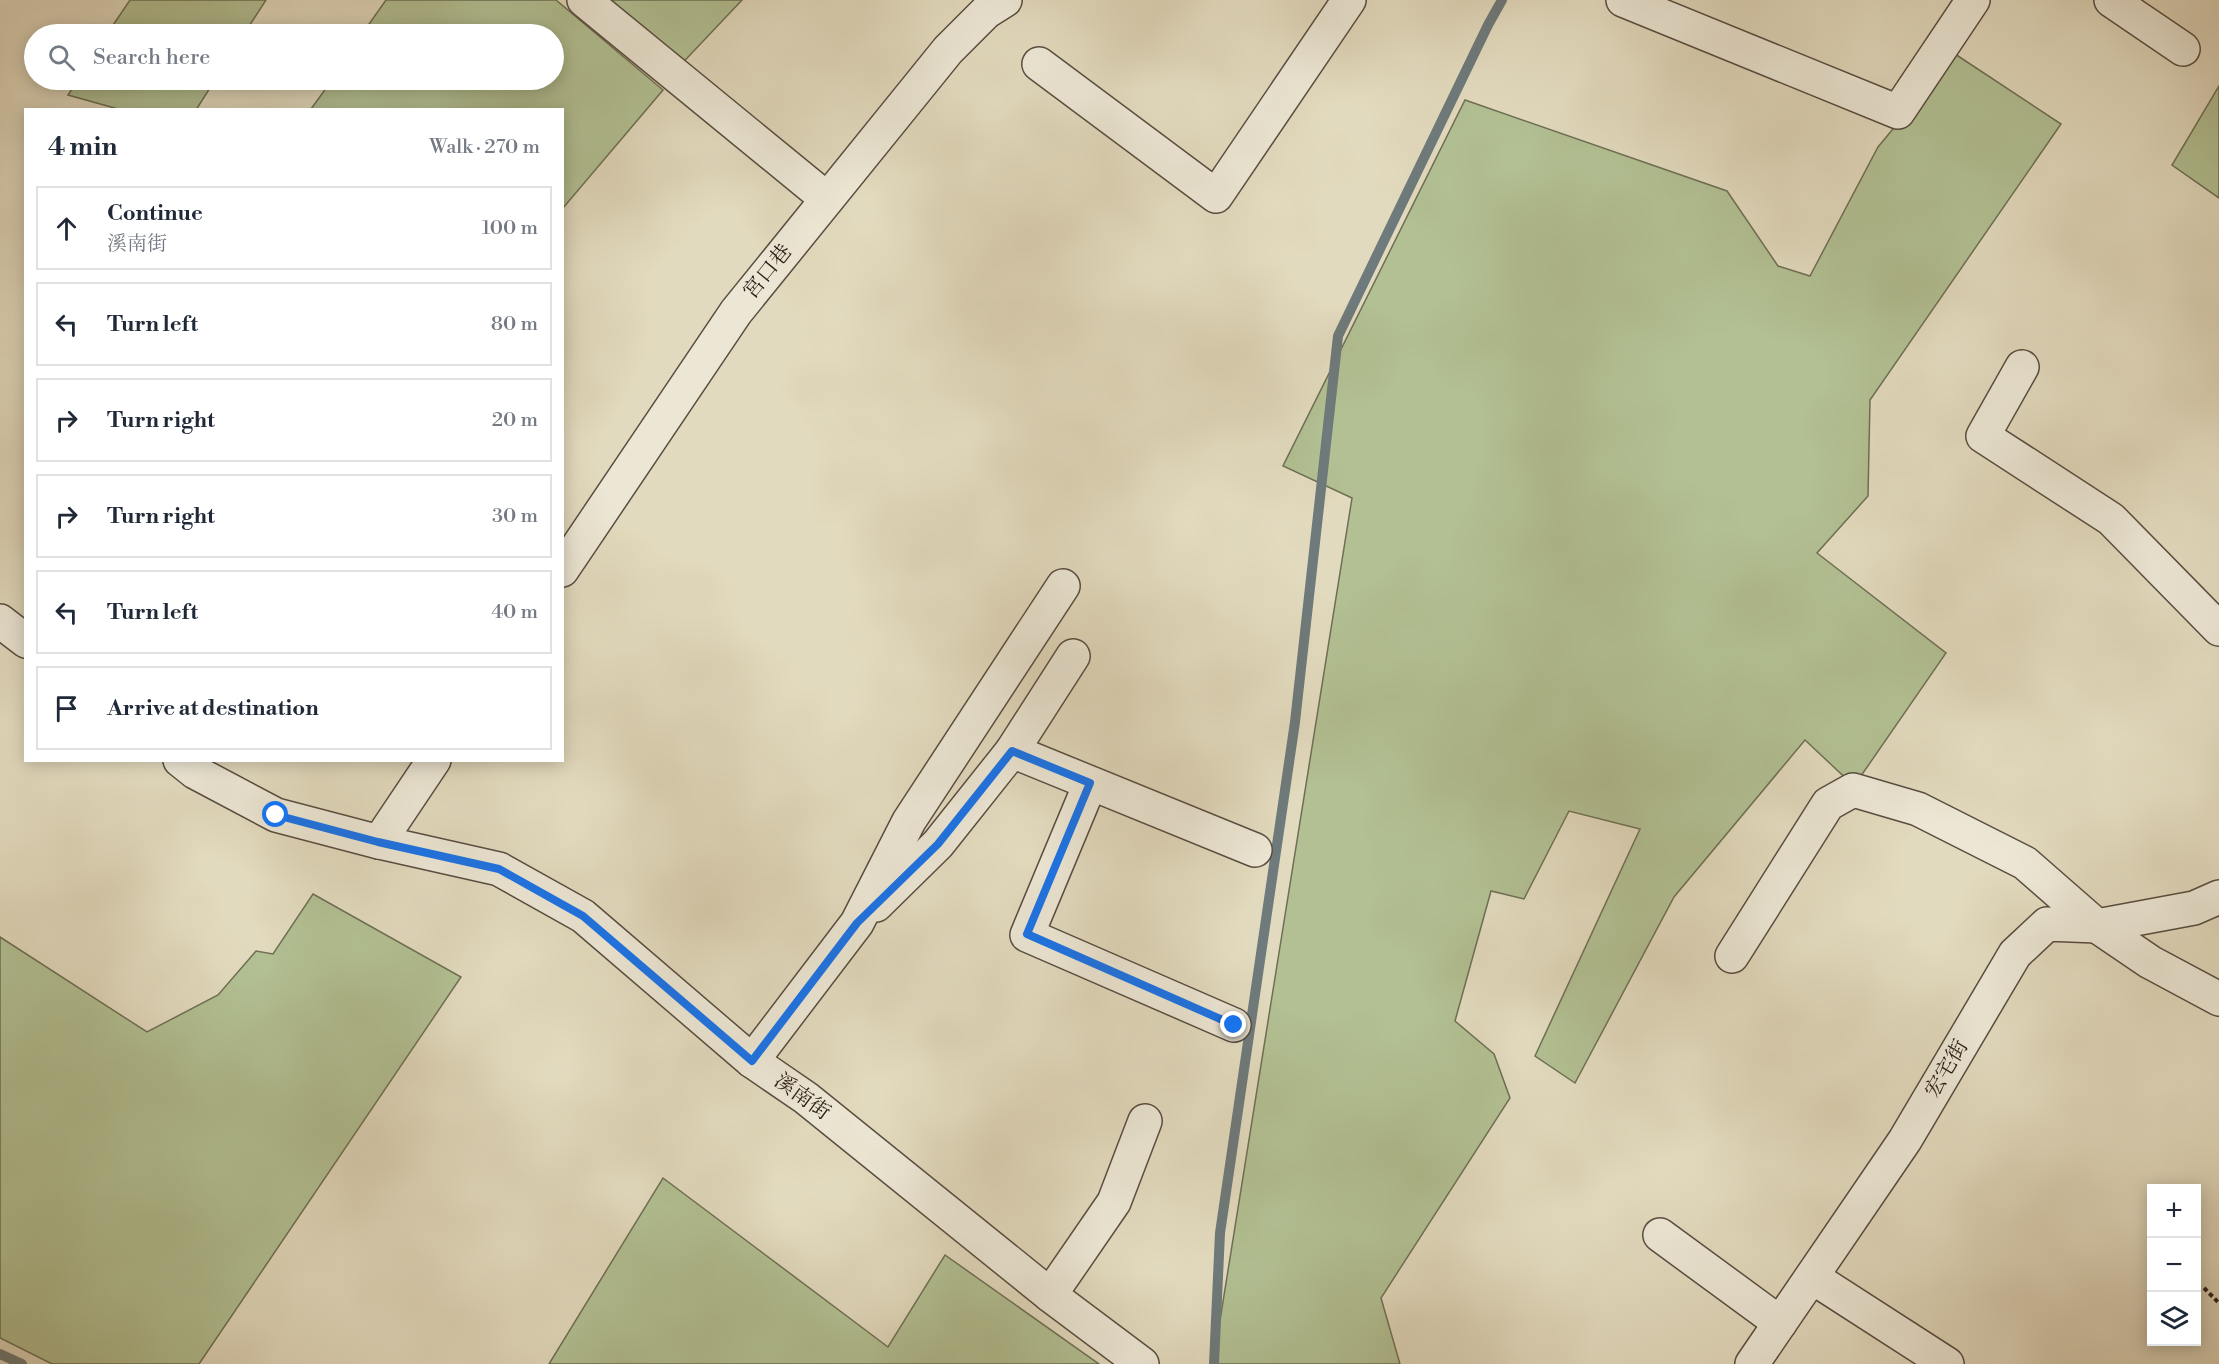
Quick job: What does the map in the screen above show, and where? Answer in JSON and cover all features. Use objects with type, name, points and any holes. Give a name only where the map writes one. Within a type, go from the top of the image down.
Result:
[{"type":"street","points":[[584,0],[827,199]]},
{"type":"street","name":"宮口巷","points":[[564,567],[736,312],[948,51],[987,12],[1005,0]]},
{"type":"street","points":[[1039,64],[1216,196],[1349,0]]},
{"type":"street","points":[[1623,0],[1898,112],[1973,0]]},
{"type":"street","points":[[2111,0],[2183,49]]},
{"type":"street","points":[[2022,367],[1983,436],[2111,519],[2219,629]]},
{"type":"street","points":[[857,923],[909,821],[1063,586]]},
{"type":"street","points":[[0,621],[24,639]]},
{"type":"street","points":[[752,1061],[857,923],[938,844],[1012,751],[1073,656]]},
{"type":"street","points":[[1012,751],[1254,850]]},
{"type":"street","name":"溪南街","points":[[182,762],[195,772],[276,815],[378,842],[499,869],[583,916],[752,1061],[806,1098],[1050,1295],[1142,1364]]},
{"type":"street","points":[[378,842],[433,762]]},
{"type":"street","points":[[1090,783],[1027,934],[1234,1025]]},
{"type":"street","points":[[1732,956],[1828,804],[1852,790],[1918,809],[2025,863],[2097,926],[2150,962],[2219,999]]},
{"type":"street","name":"宏宅街","points":[[1752,1364],[1905,1140],[2015,954],[2047,924],[2097,926],[2194,908],[2219,897]]},
{"type":"street","points":[[1050,1295],[1114,1202],[1145,1121]]},
{"type":"street","points":[[1660,1235],[1780,1323]]},
{"type":"street","points":[[1812,1277],[1947,1364]]},
{"type":"path","points":[[2204,1288],[2219,1303]]},
{"type":"green space","points":[[130,0],[266,0],[250,24],[114,24]]},
{"type":"green space","points":[[386,0],[556,0],[663,90],[564,207],[564,108],[312,108],[325,90],[564,90],[564,24],[369,24]]},
{"type":"green space","points":[[583,0],[742,0],[673,73]]},
{"type":"green space","points":[[1955,54],[2061,124],[1870,400],[1868,496],[1817,553],[1946,653],[1854,786],[1805,740],[1674,897],[1575,1083],[1535,1056],[1640,829],[1569,811],[1524,899],[1491,891],[1455,1021],[1494,1054],[1510,1098],[1381,1298],[1400,1364],[1213,1364],[1352,498],[1283,466],[1465,100],[1727,191],[1778,266],[1810,276],[1878,147]]},
{"type":"green space","points":[[2219,86],[2219,198],[2172,165]]},
{"type":"green space","points":[[71,90],[209,90],[197,108],[114,108],[68,95]]},
{"type":"green space","points":[[313,894],[461,977],[199,1364],[52,1364],[0,1338],[0,937],[147,1032],[218,995],[256,951],[273,954]]},
{"type":"green space","points":[[663,1178],[888,1347],[945,1255],[1099,1364],[549,1364]]},
{"type":"waterway","points":[[1214,1364],[1220,1233],[1295,722],[1338,336],[1502,0]]},
{"type":"waterway","points":[[0,1354],[22,1364]]},
{"type":"route","points":[[276,815],[378,842],[499,869],[583,916],[752,1061],[857,923],[938,844],[1012,751],[1090,783],[1027,934],[1234,1025]]}]
